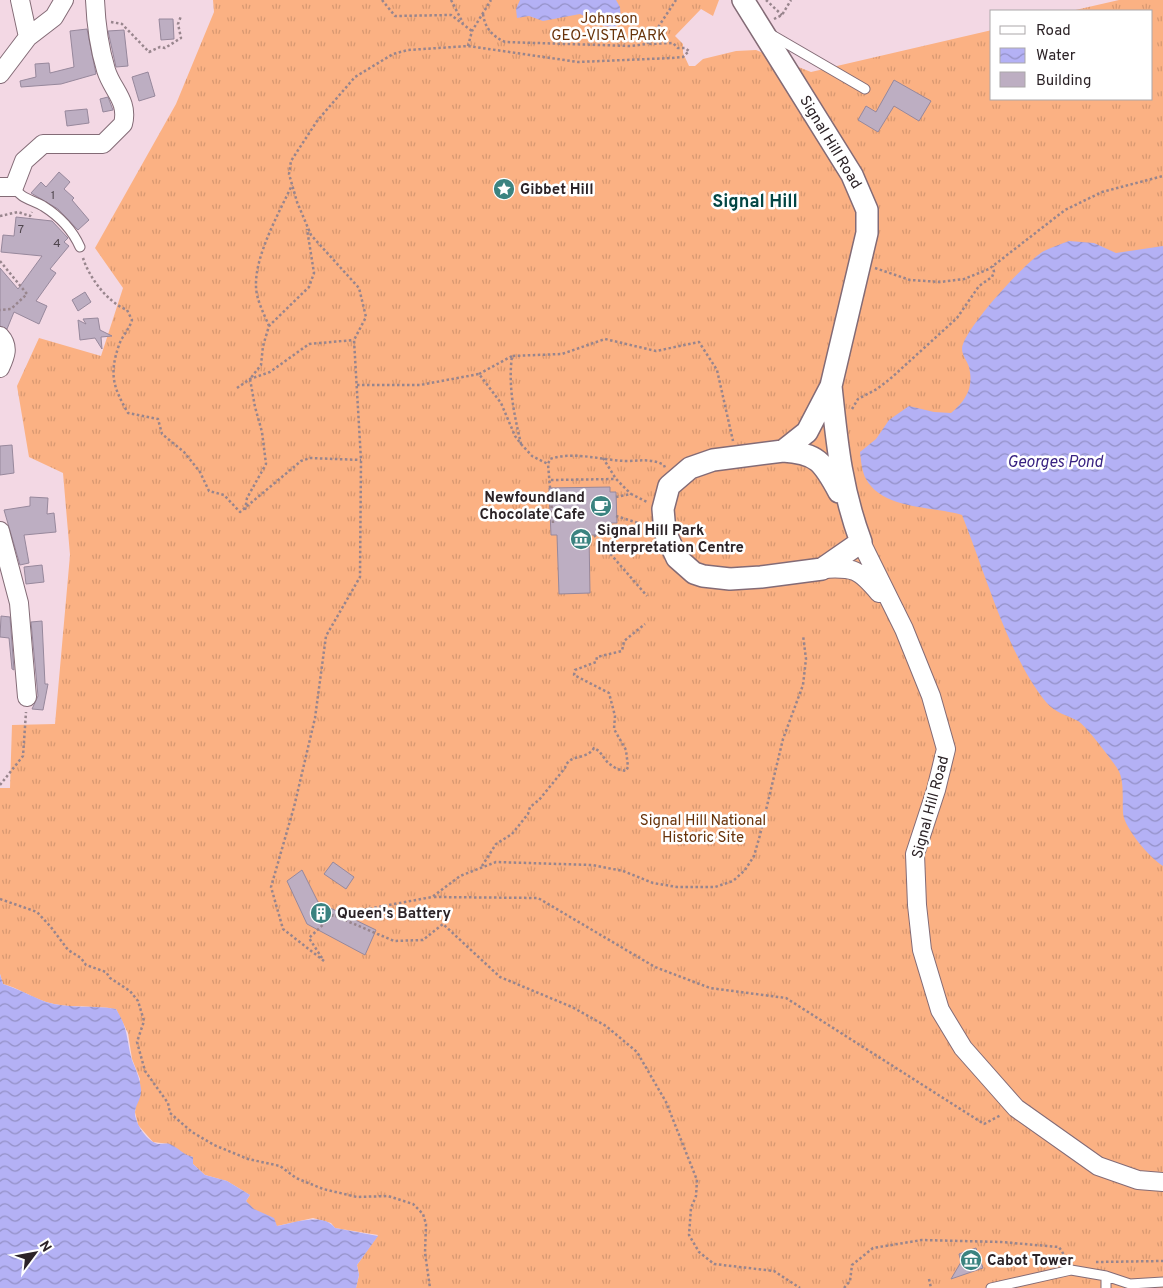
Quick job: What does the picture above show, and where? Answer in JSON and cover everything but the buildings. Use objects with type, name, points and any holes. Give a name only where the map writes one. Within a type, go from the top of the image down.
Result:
[{"type":"street","points":[[20,0],[28,37]]},
{"type":"street","points":[[0,74],[28,37],[54,17],[64,0]]},
{"type":"street","points":[[7,187],[24,161],[43,144],[103,144],[123,124],[124,106],[107,72],[97,25],[95,0]]},
{"type":"street","name":"Signal Hill Road","points":[[742,0],[842,159],[862,194],[868,220],[861,263],[831,386],[807,432],[782,451],[696,465],[679,476],[669,486],[663,509],[665,532],[677,558],[694,573],[703,576],[730,579],[847,568],[862,573],[899,617]]},
{"type":"street","points":[[0,336],[7,352],[0,368]]},
{"type":"street","name":"Signal Hill Road","points":[[831,386],[841,476],[848,507],[861,542],[899,617],[931,696],[946,749],[936,790],[915,854],[917,905],[922,950],[940,1010],[963,1048],[1016,1108],[1098,1166],[1138,1180],[1163,1182]]},
{"type":"street","points":[[782,451],[805,453],[820,461],[828,471],[848,507]]},
{"type":"street","points":[[0,530],[20,603],[26,697]]},
{"type":"street","points":[[822,569],[861,542]]},
{"type":"lane","points":[[760,28],[865,88]]},
{"type":"lane","points":[[7,187],[42,206],[66,225],[80,247]]},
{"type":"lane","points":[[991,1288],[1071,1270],[1106,1276],[1130,1284],[1163,1282]]},
{"type":"lane","points":[[1106,1276],[1106,1288]]},
{"type":"path","points":[[382,0],[394,16],[451,15],[472,30]]},
{"type":"path","points":[[452,0],[464,25]]},
{"type":"path","points":[[468,46],[472,30],[491,0]]},
{"type":"path","points":[[647,44],[676,0]]},
{"type":"path","points":[[766,0],[782,14],[791,0]]},
{"type":"path","points":[[483,14],[484,25],[496,38],[505,42],[631,46],[673,43],[678,48],[685,48],[689,51],[683,56],[672,58],[578,62],[468,46],[408,50],[393,54],[355,77],[318,122],[291,161],[289,174],[311,235],[359,288],[366,317],[354,340],[361,460],[360,577],[326,636],[315,718],[294,807],[270,887],[283,929],[324,961],[309,938],[333,915],[432,897],[538,898],[655,967],[710,988],[786,998],[984,1124],[1016,1108]]},
{"type":"path","points":[[97,25],[104,22],[122,24],[149,52],[160,47],[165,48],[181,38],[178,24],[181,16]]},
{"type":"path","points":[[861,263],[910,280],[940,282],[964,279],[993,266],[1065,210],[1102,192],[1163,176]]},
{"type":"path","points":[[269,326],[256,288],[256,276],[263,252],[292,185]]},
{"type":"path","points":[[0,216],[18,212],[30,216]]},
{"type":"path","points":[[244,511],[247,498],[266,464],[262,432],[251,392],[250,379],[261,365],[263,346],[269,326],[309,287],[314,273],[307,225]]},
{"type":"path","points":[[80,247],[90,273],[116,306],[127,310],[132,320],[119,346],[112,382],[128,413],[158,418],[162,434],[184,452],[200,472],[209,491],[224,495],[240,512],[244,511],[301,461],[310,458],[361,460]]},
{"type":"path","points":[[0,260],[27,294],[11,308],[0,310]]},
{"type":"path","points":[[835,425],[845,420],[858,399],[877,389],[890,379],[957,318],[979,286],[992,277],[994,272],[993,266]]},
{"type":"path","points":[[237,388],[250,379],[270,372],[310,344],[354,340]]},
{"type":"path","points":[[356,385],[420,385],[479,374],[512,356],[562,354],[605,340],[656,351],[699,342],[717,370],[737,457]]},
{"type":"path","points":[[512,356],[510,375],[512,393],[522,444]]},
{"type":"path","points":[[479,374],[501,403],[515,436],[532,456],[548,464]]},
{"type":"path","points":[[548,464],[553,458],[585,456],[656,460],[664,465],[669,486]]},
{"type":"path","points":[[603,458],[616,479],[631,494],[663,509]]},
{"type":"path","points":[[548,464],[551,480],[553,523]]},
{"type":"path","points":[[551,480],[616,479]]},
{"type":"path","points":[[616,497],[631,494]]},
{"type":"path","points":[[616,516],[665,532]]},
{"type":"path","points":[[594,535],[647,596]]},
{"type":"path","points":[[481,867],[496,844],[512,834],[528,814],[530,807],[539,800],[565,768],[567,762],[573,757],[587,755],[594,748],[617,770],[626,771],[628,768],[626,750],[614,729],[615,716],[610,693],[574,675],[575,670],[596,662],[596,657],[622,651],[624,641],[645,624]]},
{"type":"path","points":[[432,897],[460,876],[496,862],[592,866],[623,871],[653,883],[677,887],[715,887],[733,881],[745,870],[754,856],[782,739],[803,686],[806,659],[803,635]]},
{"type":"path","points":[[0,785],[23,756],[26,697]]},
{"type":"path","points":[[0,899],[37,912],[68,950],[81,958],[86,965],[106,972],[117,985],[130,991],[138,1001],[144,1021],[137,1042],[145,1071],[168,1103],[170,1113],[174,1119],[214,1146],[248,1159],[280,1166],[296,1178],[323,1189],[356,1197],[388,1196],[413,1204],[423,1214],[426,1224],[425,1253],[430,1288]]},
{"type":"path","points":[[333,915],[394,941],[423,940],[443,924],[500,977],[572,1006],[606,1026],[637,1052],[666,1102],[697,1180],[689,1234],[699,1252],[714,1264],[774,1271],[800,1288]]},
{"type":"path","points":[[844,1288],[850,1281],[852,1265],[873,1248],[922,1240],[1059,1246],[1070,1264]]},
{"type":"path","points":[[1087,1262],[1163,1261]]},
{"type":"path","points":[[929,1279],[931,1288]]},
{"type":"green space","name":"Signal Hill National Historic Site","points":[[213,0],[719,0],[713,16],[701,9],[675,36],[683,44],[683,53],[689,66],[695,66],[703,59],[736,51],[756,50],[811,72],[990,30],[990,100],[1153,100],[1153,10],[1075,10],[1119,0],[1163,0],[1163,1288],[356,1288],[359,1275],[357,1265],[378,1235],[335,1228],[331,1223],[313,1218],[277,1226],[249,1206],[246,1201],[250,1195],[227,1181],[205,1175],[193,1164],[193,1157],[186,1155],[169,1144],[153,1142],[138,1125],[135,1112],[140,1079],[132,1059],[128,1033],[116,1009],[55,1004],[3,984],[0,974],[0,788],[10,788],[12,725],[55,724],[70,555],[63,473],[29,457],[17,386],[39,338],[101,356],[123,288],[95,248],[176,104],[214,12]]},
{"type":"water","points":[[520,0],[616,0],[620,7],[621,20],[615,27],[604,26],[580,14],[543,21],[529,16],[517,18],[516,9]]},
{"type":"water","name":"Georges Pond","points":[[1069,241],[1094,243],[1116,253],[1163,246],[1163,866],[1145,850],[1124,819],[1121,778],[1114,764],[1082,724],[1050,706],[1032,683],[998,613],[962,515],[896,502],[884,496],[874,489],[866,479],[861,463],[860,452],[876,439],[889,420],[909,406],[934,412],[951,413],[956,408],[968,393],[970,374],[962,349],[972,327],[1011,281],[1036,257],[1044,251]]},
{"type":"water","points":[[0,974],[3,984],[46,1002],[116,1009],[125,1029],[140,1085],[141,1093],[135,1112],[136,1119],[140,1128],[150,1140],[158,1144],[169,1144],[186,1155],[193,1157],[193,1164],[205,1175],[227,1181],[250,1195],[246,1201],[254,1209],[274,1218],[277,1226],[316,1220],[330,1223],[335,1228],[378,1236],[357,1265],[359,1275],[356,1288],[0,1288]]},
{"type":"place","name":"Gibbet Hill","points":[[504,189]]},
{"type":"place","name":"Newfoundland Chocolate Cafe","points":[[601,506]]},
{"type":"place","name":"Signal Hill Park Interpretation Centre","points":[[581,539]]},
{"type":"place","name":"Queen's Battery","points":[[321,913]]},
{"type":"place","name":"Cabot Tower","points":[[971,1260]]},
{"type":"district","name":"Signal Hill","points":[[755,201]]},
{"type":"park label","name":"Johnson GEO-VISTA PARK","points":[[609,26]]}]
